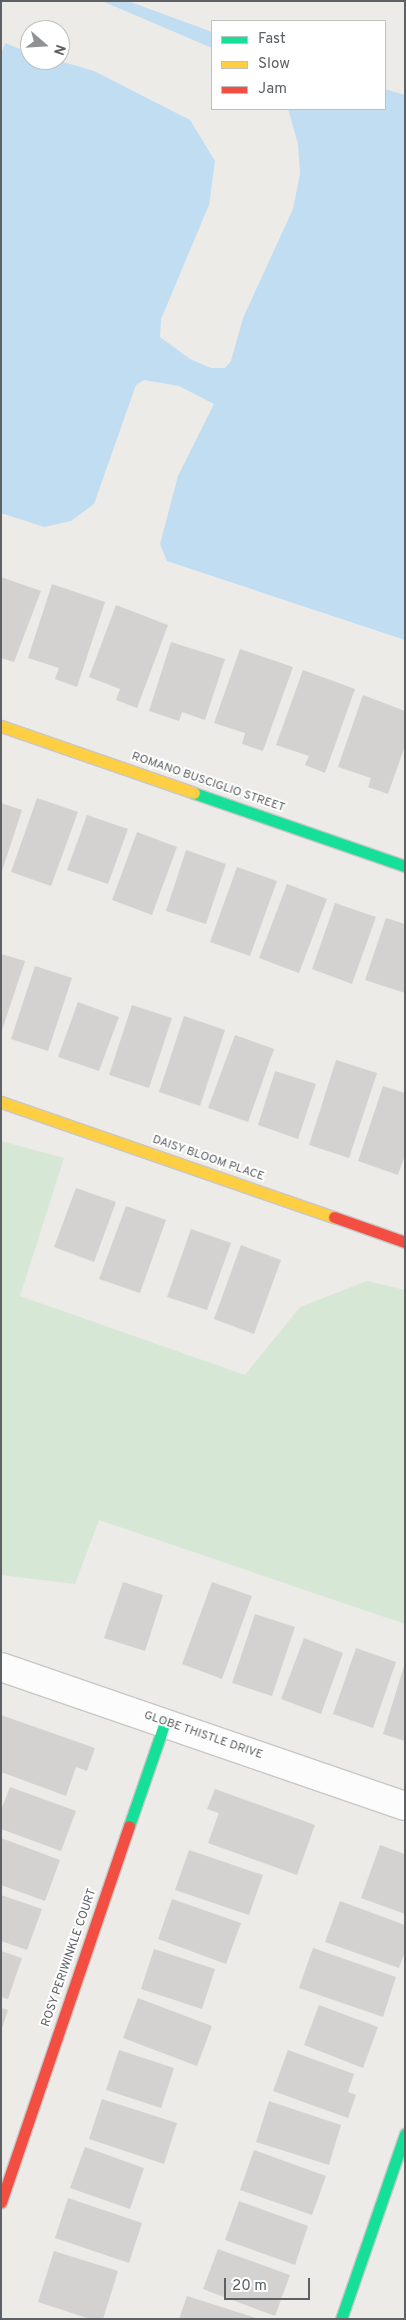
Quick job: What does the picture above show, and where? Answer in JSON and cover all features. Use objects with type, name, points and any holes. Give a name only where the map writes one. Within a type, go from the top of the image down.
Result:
[{"type":"street","name":"ROMANO BUSCIGLIO STREET","points":[[1,726],[405,866]]},
{"type":"street","name":"DAISY BLOOM PLACE","points":[[1,1102],[405,1242]]},
{"type":"street","name":"GLOBE THISTLE DRIVE","points":[[1,1667],[405,1806]]},
{"type":"street","name":"ROSY PERIWINKLE COURT","points":[[1,2202],[165,1722]]},
{"type":"street","points":[[341,2319],[405,2134]]},
{"type":"green space","points":[[1,1141],[64,1158],[20,1296],[245,1375],[300,1307],[367,1281],[405,1290],[405,1624],[99,1520],[75,1584],[1,1575]]},
{"type":"water","points":[[102,1],[128,1],[211,32],[211,48]]},
{"type":"water","points":[[5,43],[20,49],[20,70],[70,70],[70,64],[94,71],[190,120],[215,161],[209,205],[161,319],[160,337],[190,359],[211,368],[225,368],[231,361],[243,318],[293,209],[300,174],[298,144],[288,110],[386,110],[386,89],[405,95],[405,640],[167,561],[160,544],[178,476],[214,404],[179,386],[144,380],[136,385],[94,504],[71,521],[44,527],[1,513],[1,55]]},
{"type":"building","points":[[1,577],[41,591],[14,662],[1,658]]},
{"type":"building","points":[[52,584],[105,602],[77,687],[55,679],[59,668],[28,658]]},
{"type":"building","points":[[116,605],[168,625],[137,708],[116,700],[120,689],[89,677]]},
{"type":"building","points":[[171,642],[225,659],[205,720],[182,712],[179,721],[149,711]]},
{"type":"building","points":[[240,649],[293,667],[263,751],[242,744],[245,733],[214,723]]},
{"type":"building","points":[[303,670],[355,689],[325,773],[305,765],[309,756],[276,745]]},
{"type":"building","points":[[363,695],[405,711],[405,746],[388,794],[368,787],[371,778],[338,767]]},
{"type":"building","points":[[37,798],[78,812],[51,886],[11,872]]},
{"type":"building","points":[[1,803],[22,810],[2,871],[1,871]]},
{"type":"building","points":[[87,815],[128,829],[108,884],[67,870]]},
{"type":"building","points":[[137,832],[177,847],[152,915],[112,900]]},
{"type":"building","points":[[186,850],[226,864],[206,924],[166,911]]},
{"type":"building","points":[[237,867],[277,881],[250,956],[210,942]]},
{"type":"building","points":[[287,884],[327,899],[299,973],[259,958]]},
{"type":"building","points":[[335,903],[376,917],[352,984],[312,969]]},
{"type":"building","points":[[386,918],[405,924],[405,993],[365,980]]},
{"type":"building","points":[[1,954],[25,961],[2,1030],[1,1030]]},
{"type":"building","points":[[35,966],[72,978],[48,1051],[11,1039]]},
{"type":"building","points":[[78,1002],[119,1017],[99,1071],[58,1057]]},
{"type":"building","points":[[132,1005],[172,1018],[149,1088],[109,1075]]},
{"type":"building","points":[[184,1016],[225,1030],[200,1106],[159,1092]]},
{"type":"building","points":[[235,1035],[274,1049],[248,1122],[208,1108]]},
{"type":"building","points":[[336,1060],[377,1073],[349,1158],[309,1145]]},
{"type":"building","points":[[275,1071],[316,1084],[298,1139],[258,1125]]},
{"type":"building","points":[[383,1086],[405,1093],[405,1155],[398,1175],[358,1161]]},
{"type":"building","points":[[76,1188],[116,1202],[94,1262],[54,1247]]},
{"type":"building","points":[[126,1206],[166,1220],[140,1293],[99,1279]]},
{"type":"building","points":[[191,1229],[231,1243],[207,1310],[167,1297]]},
{"type":"building","points":[[241,1245],[281,1260],[254,1334],[214,1319]]},
{"type":"building","points":[[123,1582],[163,1595],[145,1651],[104,1638]]},
{"type":"building","points":[[212,1582],[252,1596],[222,1679],[182,1664]]},
{"type":"building","points":[[255,1614],[295,1627],[272,1696],[232,1683]]},
{"type":"building","points":[[304,1638],[343,1653],[321,1714],[281,1699]]},
{"type":"building","points":[[356,1648],[396,1662],[373,1728],[333,1714]]},
{"type":"building","points":[[405,1666],[405,1741],[383,1734]]},
{"type":"building","points":[[1,1715],[95,1748],[87,1771],[76,1767],[66,1796],[1,1772]]},
{"type":"building","points":[[10,1787],[76,1811],[61,1851],[1,1829],[1,1810]]},
{"type":"building","points":[[215,1789],[315,1825],[297,1875],[208,1843],[219,1813],[207,1809]]},
{"type":"building","points":[[1,1838],[60,1860],[45,1901],[1,1885]]},
{"type":"building","points":[[380,1845],[405,1854],[405,1914],[361,1898]]},
{"type":"building","points":[[189,1850],[263,1875],[249,1915],[175,1890]]},
{"type":"building","points":[[1,1895],[42,1909],[27,1950],[1,1941]]},
{"type":"building","points":[[172,1899],[241,1923],[226,1964],[158,1939]]},
{"type":"building","points":[[340,1901],[405,1925],[405,1952],[399,1968],[325,1942]]},
{"type":"building","points":[[313,1948],[396,1977],[383,2017],[299,1988]]},
{"type":"building","points":[[154,1949],[215,1969],[202,2009],[141,1989]]},
{"type":"building","points":[[1,1951],[22,1958],[8,1999],[1,1997]]},
{"type":"building","points":[[138,1998],[212,2026],[197,2066],[123,2038]]},
{"type":"building","points":[[319,2005],[378,2027],[363,2068],[304,2045]]},
{"type":"building","points":[[1,2008],[8,2010],[2,2028],[1,2028]]},
{"type":"building","points":[[119,2050],[174,2068],[161,2108],[106,2090]]},
{"type":"building","points":[[288,2050],[354,2074],[348,2092],[356,2095],[348,2118],[273,2091]]},
{"type":"building","points":[[102,2099],[177,2123],[164,2164],[89,2139]]},
{"type":"building","points":[[269,2101],[341,2125],[329,2165],[256,2142]]},
{"type":"building","points":[[85,2147],[144,2168],[130,2209],[70,2188]]},
{"type":"building","points":[[254,2150],[326,2176],[312,2215],[240,2190]]},
{"type":"building","points":[[68,2198],[142,2223],[129,2263],[55,2238]]},
{"type":"building","points":[[239,2201],[308,2226],[295,2265],[225,2240]]},
{"type":"building","points":[[218,2249],[290,2275],[275,2316],[203,2289]]},
{"type":"building","points":[[54,2251],[118,2271],[103,2319],[90,2319],[38,2302]]},
{"type":"building","points":[[187,2296],[256,2318],[256,2319],[179,2319]]},
{"type":"traffic: fast","points":[[194,793],[405,866]]},
{"type":"traffic: fast","points":[[129,1826],[165,1722]]},
{"type":"traffic: fast","points":[[341,2319],[405,2134]]},
{"type":"traffic: slow","points":[[1,726],[194,793]]},
{"type":"traffic: slow","points":[[1,1102],[334,1217]]},
{"type":"traffic: jam","points":[[334,1217],[405,1242]]},
{"type":"traffic: jam","points":[[1,2202],[129,1826]]}]
